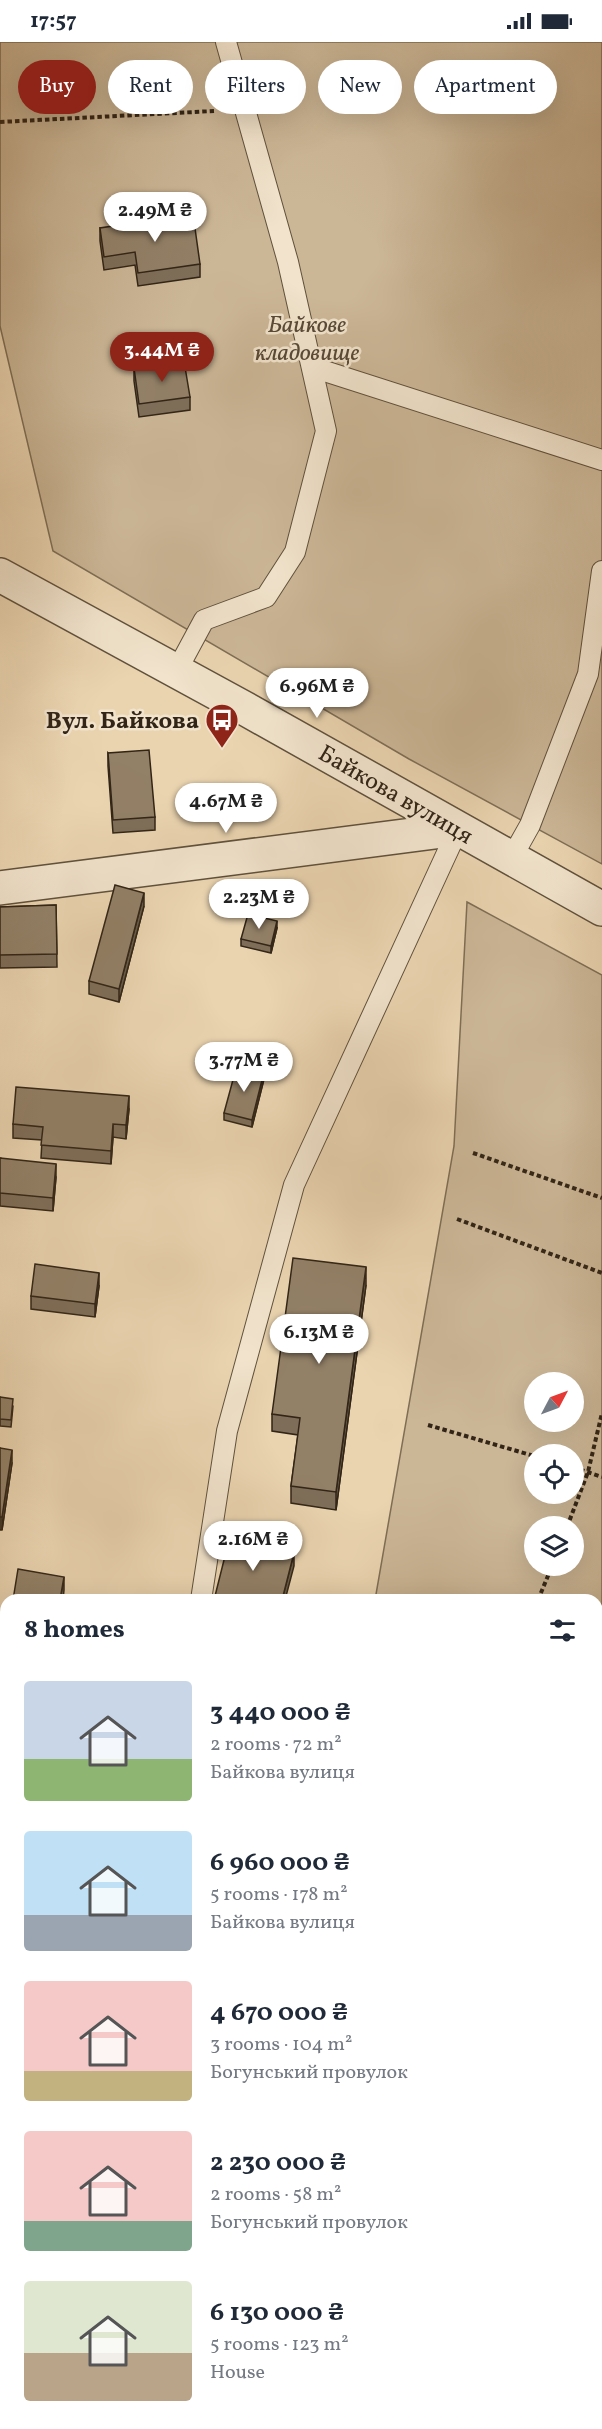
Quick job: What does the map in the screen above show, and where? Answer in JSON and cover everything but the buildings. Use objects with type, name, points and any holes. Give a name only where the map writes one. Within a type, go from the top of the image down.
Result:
[{"type":"street","name":"Байкова вулиця","points":[[2,579],[342,762],[458,830],[602,909]]},
{"type":"street","points":[[0,888],[458,830]]},
{"type":"lane","points":[[226,42],[231,60]]},
{"type":"lane","points":[[176,672],[204,620],[266,597],[295,552],[326,431],[288,262],[246,114]]},
{"type":"lane","points":[[312,367],[602,460]]},
{"type":"lane","points":[[511,859],[530,825],[588,674],[602,571]]},
{"type":"lane","points":[[202,1594],[227,1431],[294,1185],[458,830]]},
{"type":"path","points":[[0,122],[205,111]]},
{"type":"path","points":[[473,1153],[602,1198]]},
{"type":"path","points":[[457,1219],[602,1273]]},
{"type":"path","points":[[571,1516],[588,1472],[602,1413]]},
{"type":"path","points":[[428,1425],[524,1453]]},
{"type":"path","points":[[584,1471],[602,1477]]},
{"type":"path","points":[[540,1594],[548,1576]]},
{"type":"green space","name":"Байкове кладовище","points":[[0,42],[602,42],[602,864],[409,759],[53,551],[0,326]]},
{"type":"green space","points":[[467,902],[602,975],[602,1594],[376,1594],[454,1146]]},
{"type":"place","name":"Вул. Байкова","points":[[222,749]]}]
